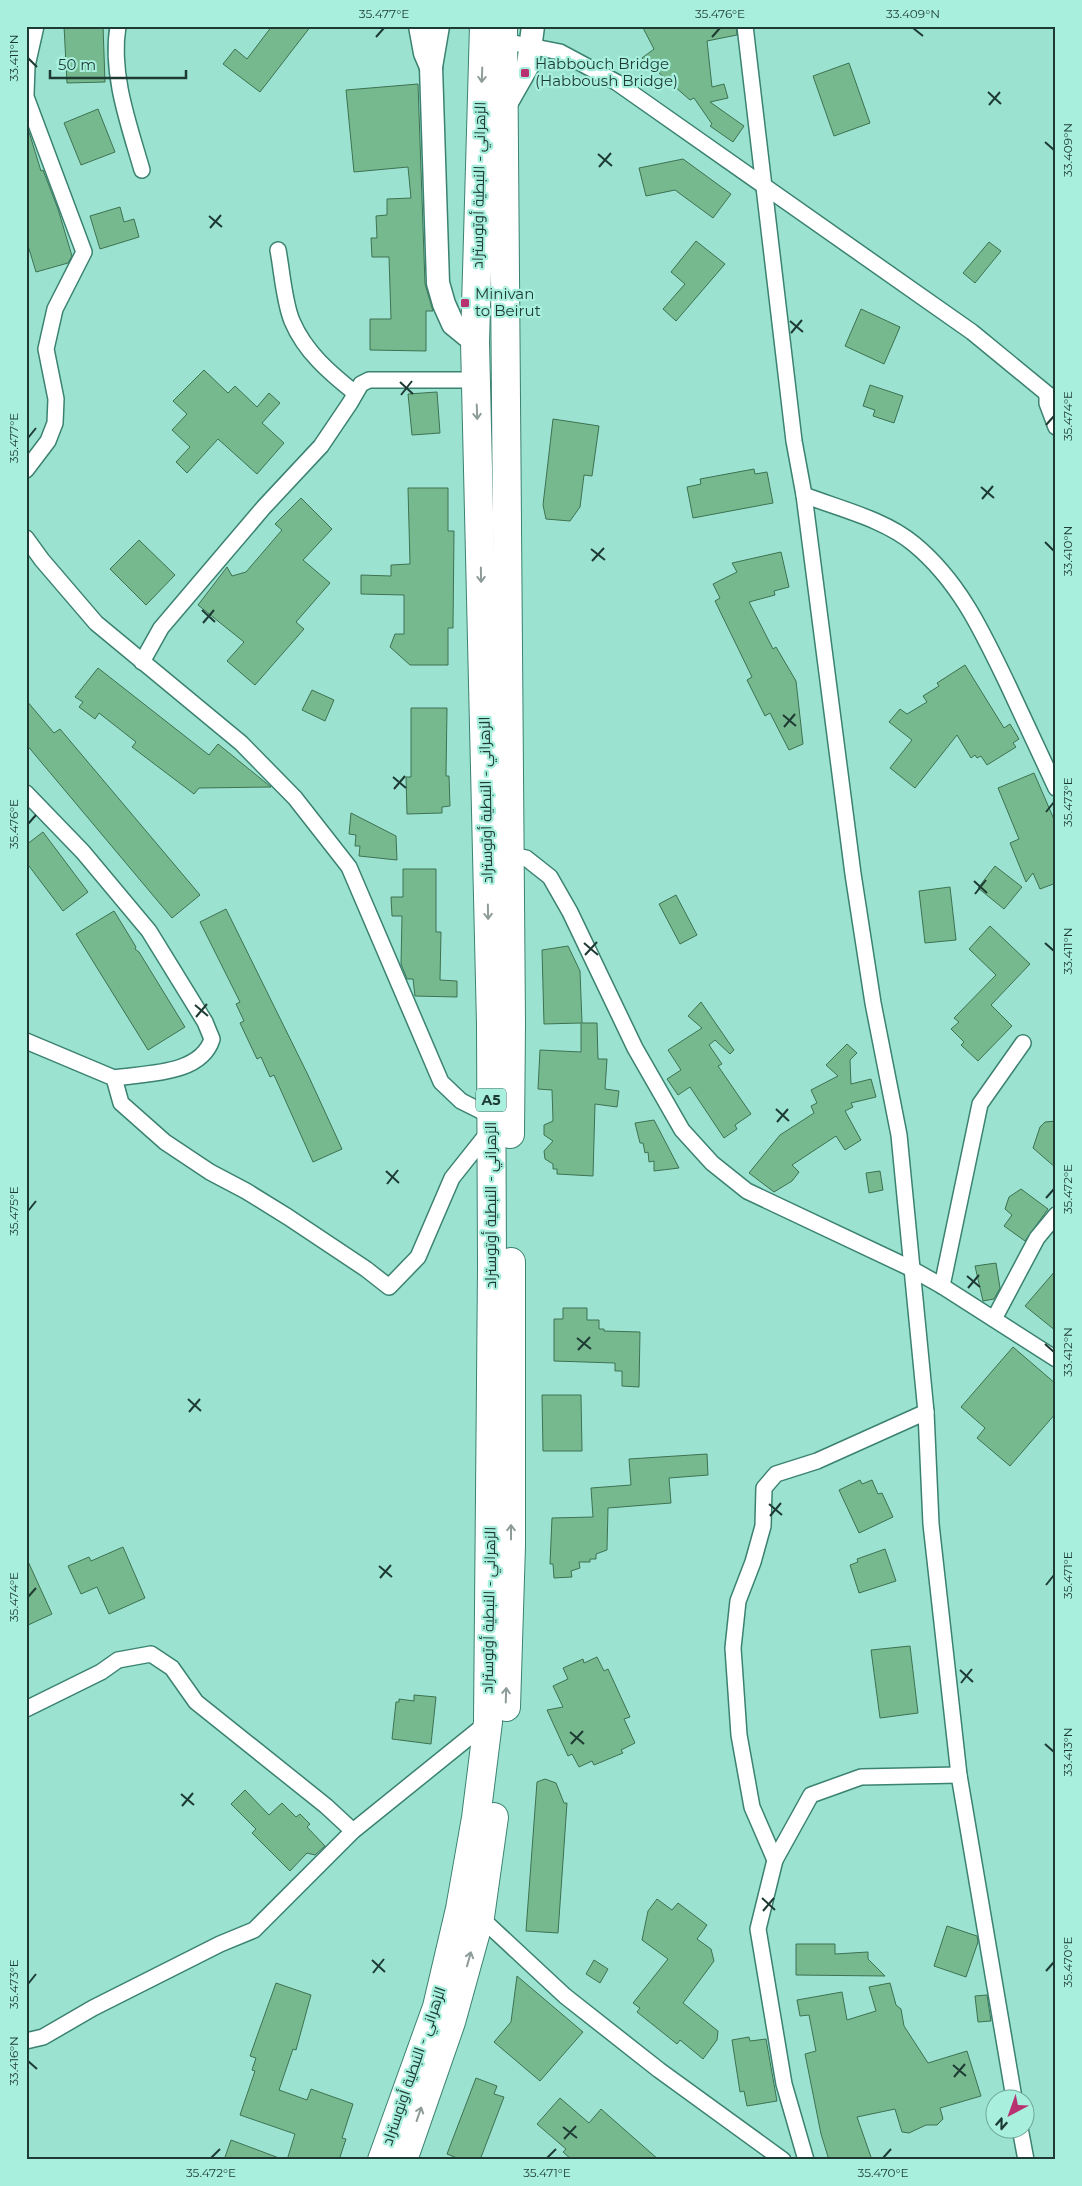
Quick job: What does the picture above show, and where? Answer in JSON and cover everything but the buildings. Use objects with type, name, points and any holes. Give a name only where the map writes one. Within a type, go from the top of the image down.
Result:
[{"type":"highway","name":"الزهراني - النبطية أوتوستراد","points":[[382,2160],[436,2007],[460,1910],[476,1818],[488,1722],[496,1107],[509,855],[503,110],[496,31]]},
{"type":"highway","name":"الزهراني - النبطية أوتوستراد","points":[[496,31],[475,342],[501,1024]]},
{"type":"highway","name":"الزهراني - النبطية أوتوستراد","points":[[403,2160],[451,2022],[480,1917],[505,1734],[509,1632],[512,1351],[496,1107]]},
{"type":"main road","points":[[420,26],[424,53],[431,67]]},
{"type":"main road","points":[[438,26],[431,67],[438,283],[444,304],[453,324],[475,342]]},
{"type":"main road","points":[[503,110],[528,65],[532,37]]},
{"type":"street","points":[[26,470],[48,441],[55,423],[56,399],[46,349],[54,309],[84,252],[26,96],[27,66],[36,26]]},
{"type":"street","points":[[118,26],[115,45],[125,111],[142,170]]},
{"type":"street","points":[[746,26],[794,441],[804,495],[853,874],[873,1003],[899,1135],[910,1268],[926,1412],[931,1524],[959,1775],[1012,2088]]},
{"type":"street","points":[[496,31],[532,37],[616,82],[972,332],[1051,397],[1047,404],[1056,427]]},
{"type":"street","points":[[278,250],[292,320],[299,333],[327,371],[355,393]]},
{"type":"street","points":[[142,662],[161,628],[264,507],[321,446],[361,384],[369,380],[476,380]]},
{"type":"street","points":[[804,495],[883,526],[914,544],[946,575],[964,599],[984,634],[1056,788]]},
{"type":"street","points":[[26,538],[42,560],[96,623],[241,743],[295,798],[349,868],[441,1082],[460,1101],[496,1107],[452,1178],[418,1257],[389,1287],[288,1216],[204,1168],[172,1147],[122,1103],[114,1078]]},
{"type":"street","points":[[26,793],[83,852],[149,931],[205,1022],[212,1039],[204,1055],[199,1060],[176,1068],[114,1078],[26,1041]]},
{"type":"street","points":[[509,855],[526,858],[550,877],[570,912],[635,1048],[682,1130],[712,1163],[747,1191],[910,1268],[942,1286],[1056,1359]]},
{"type":"street","points":[[942,1286],[980,1104],[1023,1043]]},
{"type":"street","points":[[994,1319],[1038,1238],[1056,1214]]},
{"type":"street","points":[[775,1860],[752,1807],[739,1735],[733,1648],[738,1601],[754,1562],[763,1526],[764,1488],[776,1474],[817,1461],[926,1412]]},
{"type":"street","points":[[26,1708],[101,1672],[118,1660],[150,1654],[172,1668],[196,1702],[326,1806],[353,1831]]},
{"type":"street","points":[[26,2041],[42,2037],[93,2008],[220,1944],[254,1930],[353,1831],[488,1722]]},
{"type":"street","points":[[806,2160],[784,2084],[758,1929],[775,1860],[811,1795],[861,1777],[959,1775]]},
{"type":"street","points":[[480,1917],[565,1996],[659,2070],[783,2160]]},
{"type":"street","points":[[1022,2138],[1026,2160]]},
{"type":"place","name":"Habbouch Bridge (Habboush Bridge)","points":[[525,73]]},
{"type":"place","name":"Minivan to Beirut","points":[[465,303]]}]
